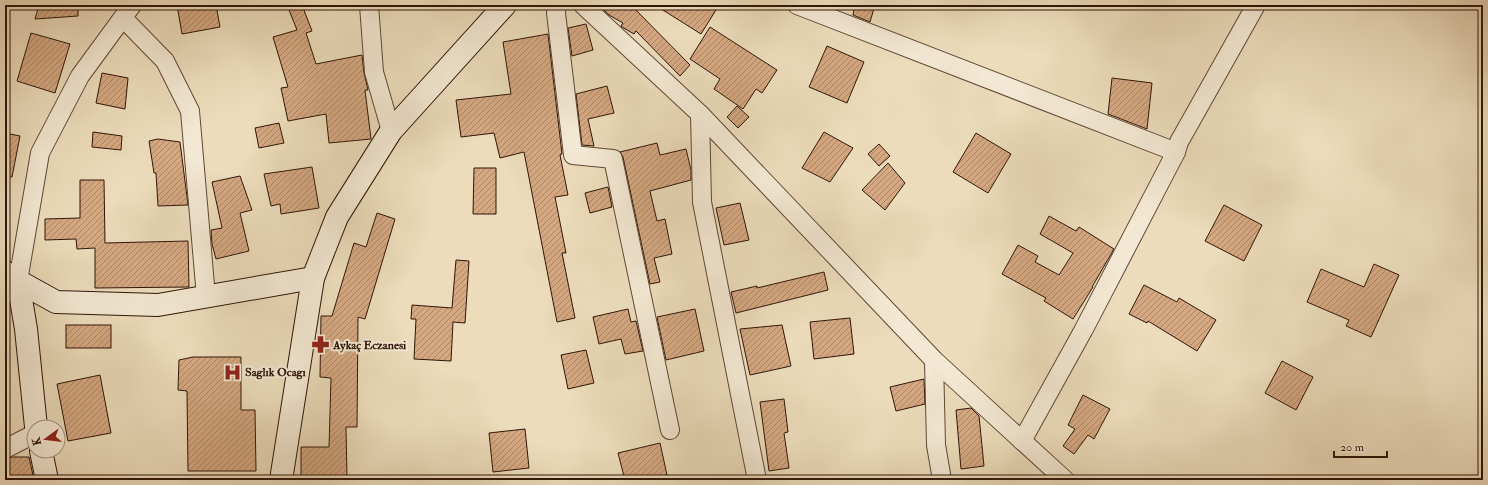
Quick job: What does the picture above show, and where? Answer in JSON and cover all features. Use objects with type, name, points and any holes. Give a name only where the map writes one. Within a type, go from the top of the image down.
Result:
[{"type":"street","points":[[368,5],[374,72],[390,130]]},
{"type":"street","points":[[281,480],[313,278],[337,217],[390,130],[505,5]]},
{"type":"street","points":[[557,5],[556,13],[573,155],[613,159],[670,430]]},
{"type":"street","points":[[583,5],[700,114],[934,360],[1065,480]]},
{"type":"street","points":[[797,5],[1176,152]]},
{"type":"street","points":[[1022,441],[1084,329],[1176,152],[1179,142],[1256,5]]},
{"type":"street","points":[[35,419],[26,329],[11,276],[40,153],[80,76],[128,12],[166,61],[190,111],[206,297]]},
{"type":"street","points":[[700,114],[702,202],[757,480]]},
{"type":"street","points":[[11,276],[56,302],[158,305],[313,278]]},
{"type":"street","points":[[934,360],[936,445],[942,480]]},
{"type":"street","points":[[5,449],[26,438]]},
{"type":"street","points":[[43,459],[47,480]]},
{"type":"building","points":[[39,5],[78,5],[78,16],[35,19]]},
{"type":"building","points":[[177,5],[216,5],[220,27],[182,34]]},
{"type":"building","points":[[287,5],[302,5],[312,31],[306,33],[316,64],[362,55],[368,90],[365,90],[371,139],[329,143],[326,114],[288,121],[281,88],[288,87],[273,37],[297,30]]},
{"type":"building","points":[[598,5],[631,5],[690,65],[680,76],[636,31],[634,34],[622,27],[621,26],[623,23],[609,15]]},
{"type":"building","points":[[655,5],[719,5],[701,34]]},
{"type":"building","points":[[855,5],[875,5],[870,22],[853,15]]},
{"type":"building","points":[[586,24],[593,50],[572,56],[568,28]]},
{"type":"building","points":[[710,27],[777,70],[762,93],[756,89],[743,109],[714,89],[720,79],[690,59]]},
{"type":"building","points":[[31,33],[70,44],[55,93],[17,81]]},
{"type":"building","points":[[548,34],[562,154],[560,155],[568,195],[555,197],[566,253],[562,253],[575,318],[557,322],[524,152],[500,158],[494,133],[461,137],[456,100],[511,94],[503,42]]},
{"type":"building","points":[[827,46],[864,62],[847,103],[809,87]]},
{"type":"building","points":[[102,73],[128,78],[125,109],[96,103]]},
{"type":"building","points":[[1112,78],[1152,83],[1147,129],[1108,114]]},
{"type":"building","points":[[607,86],[614,113],[588,119],[594,146],[582,145],[576,94]]},
{"type":"building","points":[[737,106],[749,117],[738,128],[727,117]]},
{"type":"building","points":[[279,123],[284,143],[259,148],[255,128]]},
{"type":"building","points":[[93,132],[122,136],[121,150],[92,147]]},
{"type":"building","points":[[824,132],[853,148],[830,182],[802,168]]},
{"type":"building","points":[[5,133],[20,136],[12,177],[5,176]]},
{"type":"building","points":[[976,133],[1011,154],[988,193],[953,172]]},
{"type":"building","points":[[158,139],[180,142],[188,205],[158,206],[156,173],[154,173],[149,141]]},
{"type":"building","points":[[657,143],[660,155],[686,149],[691,170],[691,180],[650,191],[657,221],[665,219],[672,254],[654,258],[660,282],[650,284],[623,157],[620,152]]},
{"type":"building","points":[[879,144],[890,156],[879,166],[868,154]]},
{"type":"building","points":[[888,163],[905,183],[885,210],[862,190]]},
{"type":"building","points":[[312,167],[319,208],[281,214],[280,204],[271,206],[264,174]]},
{"type":"building","points":[[474,168],[496,168],[496,214],[473,214]]},
{"type":"building","points":[[240,176],[252,210],[240,213],[249,251],[216,259],[212,244],[211,230],[222,228],[212,182]]},
{"type":"building","points":[[80,180],[104,180],[105,243],[188,241],[189,287],[95,288],[95,248],[77,249],[76,239],[45,240],[45,219],[80,218]]},
{"type":"building","points":[[608,187],[612,207],[590,213],[585,193]]},
{"type":"building","points":[[740,203],[749,240],[724,245],[716,208]]},
{"type":"building","points":[[1224,205],[1262,225],[1244,261],[1205,241]]},
{"type":"building","points":[[377,213],[395,219],[365,319],[358,317],[357,427],[346,427],[347,480],[301,480],[301,447],[329,447],[331,378],[320,377],[321,316],[332,316],[354,243],[366,247]]},
{"type":"building","points":[[1049,216],[1076,231],[1079,227],[1114,249],[1073,319],[1044,301],[1046,298],[1002,274],[1018,245],[1038,256],[1035,262],[1059,275],[1073,253],[1040,234]]},
{"type":"building","points":[[456,260],[469,261],[465,323],[453,322],[451,361],[414,359],[416,319],[411,319],[412,305],[452,308]]},
{"type":"building","points":[[1374,264],[1399,275],[1371,337],[1346,326],[1349,320],[1307,302],[1321,269],[1364,287]]},
{"type":"building","points":[[824,272],[828,290],[736,313],[731,292],[757,286],[757,288]]},
{"type":"building","points":[[1144,285],[1177,302],[1179,298],[1216,320],[1197,351],[1148,321],[1147,323],[1129,314]]},
{"type":"building","points":[[628,309],[631,322],[636,321],[643,351],[625,354],[621,339],[599,344],[593,317]]},
{"type":"building","points":[[695,309],[704,351],[666,360],[657,317]]},
{"type":"building","points":[[850,318],[854,354],[814,359],[810,322]]},
{"type":"building","points":[[66,325],[111,325],[111,348],[66,348]]},
{"type":"building","points":[[782,325],[791,366],[750,375],[740,329]]},
{"type":"building","points":[[586,350],[594,383],[568,389],[561,355]]},
{"type":"building","points":[[193,357],[241,357],[241,410],[255,410],[256,471],[188,471],[187,391],[178,390],[179,360]]},
{"type":"building","points":[[1282,361],[1313,377],[1296,410],[1265,393]]},
{"type":"building","points":[[100,375],[111,433],[68,441],[66,419],[64,419],[57,384]]},
{"type":"building","points":[[924,379],[925,404],[896,411],[890,387]]},
{"type":"building","points":[[1083,395],[1110,409],[1094,439],[1088,435],[1074,454],[1063,446],[1075,429],[1068,425]]},
{"type":"building","points":[[784,399],[788,432],[784,433],[789,468],[769,471],[760,402]]},
{"type":"building","points":[[971,408],[979,416],[984,466],[961,469],[956,410]]},
{"type":"building","points":[[525,429],[529,468],[493,472],[489,433]]},
{"type":"building","points":[[660,443],[667,475],[646,480],[625,480],[618,453]]},
{"type":"building","points":[[12,457],[26,457],[26,459],[29,459],[34,480],[5,480],[5,459]]},
{"type":"place","name":"Aykaç Eczanesi","points":[[320,345]]},
{"type":"place","name":"Saglık Ocagı","points":[[232,372]]}]
